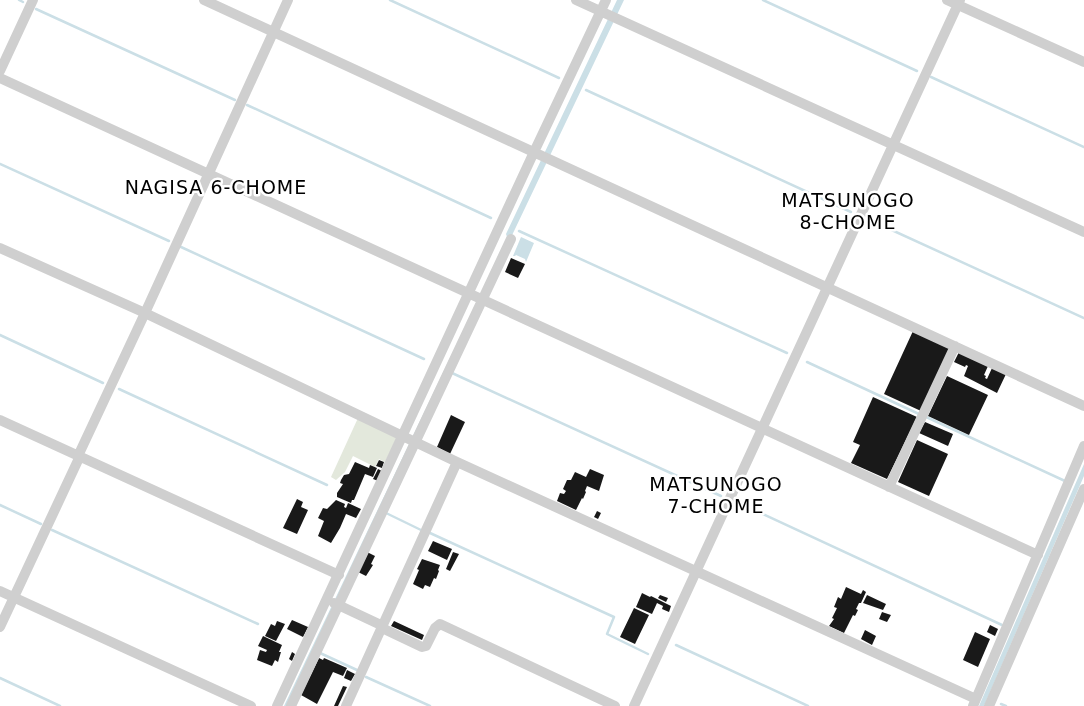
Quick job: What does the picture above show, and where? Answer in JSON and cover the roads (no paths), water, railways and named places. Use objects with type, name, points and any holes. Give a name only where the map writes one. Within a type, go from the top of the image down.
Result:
[{"type":"street","points":[[0,71],[33,0]]},
{"type":"street","points":[[204,0],[1084,406]]},
{"type":"street","points":[[0,627],[288,0]]},
{"type":"street","points":[[576,0],[1084,232]]},
{"type":"street","points":[[277,706],[416,442],[476,296],[604,13],[606,0]]},
{"type":"street","points":[[947,0],[959,2],[1084,62]]},
{"type":"street","points":[[634,706],[959,2]]},
{"type":"street","points":[[0,78],[1038,555]]},
{"type":"street","points":[[291,706],[333,602],[339,575],[403,436],[476,296],[511,239]]},
{"type":"street","points":[[0,248],[975,702],[989,706],[1084,489]]},
{"type":"street","points":[[889,486],[955,346]]},
{"type":"street","points":[[0,420],[339,575]]},
{"type":"street","points":[[975,702],[1084,446]]},
{"type":"street","points":[[346,706],[457,462]]},
{"type":"street","points":[[0,591],[251,706]]},
{"type":"street","points":[[333,602],[422,647],[426,646],[435,628],[440,624],[615,706]]},
{"type":"waterway","points":[[19,0],[23,2]]},
{"type":"waterway","points":[[390,0],[559,78]]},
{"type":"waterway","points":[[763,0],[917,71]]},
{"type":"waterway","points":[[36,9],[235,100]]},
{"type":"waterway","points":[[931,77],[1084,147]]},
{"type":"waterway","points":[[586,90],[851,212]]},
{"type":"waterway","points":[[247,105],[491,218]]},
{"type":"waterway","points":[[0,164],[169,241]]},
{"type":"waterway","points":[[872,221],[1084,318]]},
{"type":"waterway","points":[[519,231],[787,353]]},
{"type":"waterway","points":[[181,247],[424,359]]},
{"type":"waterway","points":[[0,335],[103,383]]},
{"type":"waterway","points":[[807,362],[919,414]]},
{"type":"waterway","points":[[452,373],[721,496]]},
{"type":"waterway","points":[[119,389],[327,485]]},
{"type":"waterway","points":[[924,416],[1065,481]]},
{"type":"waterway","points":[[741,504],[1002,625]]},
{"type":"waterway","points":[[0,505],[41,524]]},
{"type":"waterway","points":[[386,513],[421,530]]},
{"type":"waterway","points":[[52,530],[258,624]]},
{"type":"waterway","points":[[430,533],[614,617],[607,634],[648,654]]},
{"type":"waterway","points":[[676,645],[808,706]]},
{"type":"waterway","points":[[320,653],[357,670]]},
{"type":"waterway","points":[[366,677],[430,706]]},
{"type":"waterway","points":[[0,678],[60,706]]},
{"type":"waterway","points":[[1001,704],[1006,706]]},
{"type":"district","name":"NAGISA 6-CHOME","points":[[216,187]]},
{"type":"district","name":"MATSUNOGO 8-CHOME","points":[[848,211]]},
{"type":"district","name":"MATSUNOGO 7-CHOME","points":[[716,495]]}]
